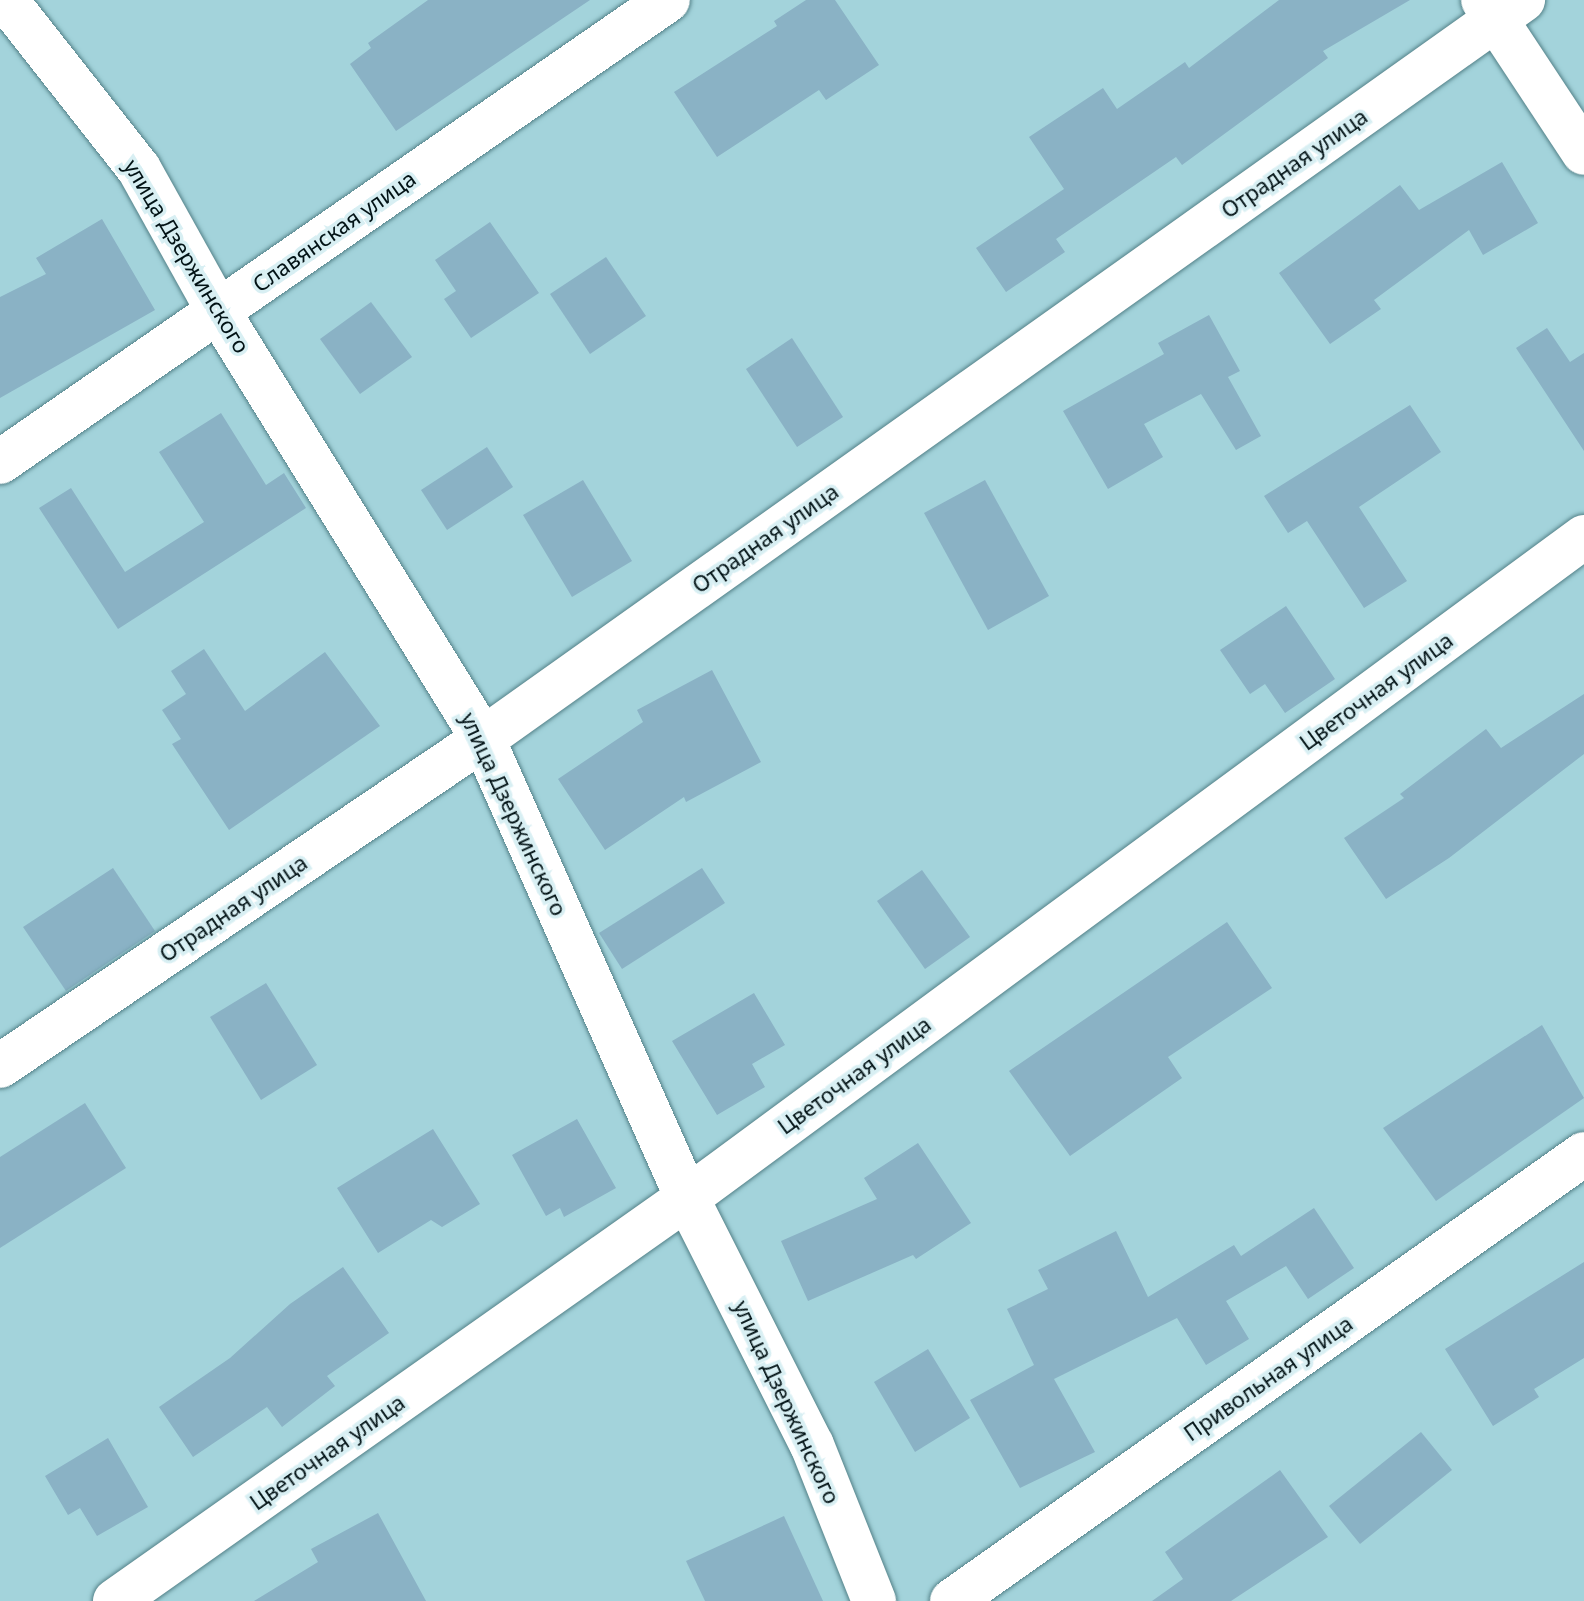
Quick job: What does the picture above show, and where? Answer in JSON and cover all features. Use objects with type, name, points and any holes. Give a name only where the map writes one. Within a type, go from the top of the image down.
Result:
[{"type":"street","name":"улица Дзержинского","points":[[6,0],[139,169],[218,311],[483,739],[687,1198],[812,1445],[874,1601]]},
{"type":"street","name":"Славянская улица","points":[[0,462],[668,0]]},
{"type":"street","points":[[1501,6],[1584,153]]},
{"type":"street","name":"Отрадная улица","points":[[0,1066],[483,739],[1501,6]]},
{"type":"street","name":"Цветочная улица","points":[[115,1601],[687,1198],[1584,537]]},
{"type":"street","name":"Привольная улица","points":[[952,1601],[1584,1154]]},
{"type":"building","points":[[428,0],[590,0],[396,131],[350,64],[371,48],[368,43]]},
{"type":"building","points":[[806,0],[835,0],[879,65],[826,100],[819,90],[717,157],[674,92],[777,26],[774,21]]},
{"type":"building","points":[[1279,0],[1410,0],[1323,51],[1328,58],[1182,165],[1176,157],[1056,239],[1065,252],[1006,292],[976,248],[1064,189],[1029,137],[1103,88],[1117,109],[1185,62],[1189,68]]},
{"type":"building","points":[[1502,162],[1538,223],[1483,255],[1469,230],[1374,300],[1381,309],[1330,344],[1279,273],[1400,185],[1419,210]]},
{"type":"building","points":[[102,219],[155,310],[0,398],[0,297],[46,274],[36,258]]},
{"type":"building","points":[[490,222],[539,293],[471,338],[444,299],[456,291],[435,260]]},
{"type":"building","points":[[606,257],[646,316],[590,354],[550,294]]},
{"type":"building","points":[[371,302],[412,357],[360,394],[320,339]]},
{"type":"building","points":[[1209,315],[1240,371],[1228,377],[1261,436],[1236,450],[1201,394],[1144,424],[1163,457],[1108,489],[1063,411],[1164,354],[1158,343]]},
{"type":"building","points":[[1547,328],[1570,362],[1584,353],[1584,451],[1516,348]]},
{"type":"building","points":[[792,338],[843,417],[797,447],[746,369]]},
{"type":"building","points":[[1410,405],[1441,452],[1359,507],[1407,581],[1364,608],[1307,521],[1288,533],[1264,496]]},
{"type":"building","points":[[221,413],[266,485],[284,473],[306,508],[118,629],[39,508],[71,488],[125,572],[204,522],[159,452]]},
{"type":"building","points":[[487,447],[513,487],[447,530],[421,490]]},
{"type":"building","points":[[583,480],[632,561],[572,597],[523,515]]},
{"type":"building","points":[[985,480],[1049,596],[988,630],[924,513]]},
{"type":"building","points":[[1286,606],[1335,679],[1285,713],[1265,684],[1250,694],[1220,650]]},
{"type":"building","points":[[204,649],[245,711],[325,652],[380,726],[229,830],[172,744],[181,739],[162,710],[186,694],[171,671]]},
{"type":"building","points":[[712,670],[761,762],[686,802],[684,797],[605,850],[558,779],[643,722],[637,710]]},
{"type":"building","points":[[1584,694],[1584,754],[1449,858],[1386,899],[1344,838],[1404,798],[1400,794],[1486,729],[1501,748]]},
{"type":"building","points":[[113,868],[155,931],[66,991],[23,927]]},
{"type":"building","points":[[702,868],[725,903],[622,969],[599,933]]},
{"type":"building","points":[[922,870],[970,937],[925,969],[877,901]]},
{"type":"building","points":[[1227,922],[1272,988],[1168,1057],[1182,1078],[1070,1156],[1009,1071]]},
{"type":"building","points":[[266,983],[317,1065],[261,1100],[210,1017]]},
{"type":"building","points":[[754,993],[785,1045],[752,1064],[765,1087],[717,1115],[672,1041]]},
{"type":"building","points":[[1542,1025],[1584,1098],[1436,1201],[1383,1128]]},
{"type":"building","points":[[85,1103],[126,1168],[0,1248],[0,1157]]},
{"type":"building","points":[[577,1119],[616,1188],[564,1217],[560,1208],[546,1216],[512,1155]]},
{"type":"building","points":[[433,1129],[480,1204],[442,1227],[431,1220],[378,1253],[337,1188]]},
{"type":"building","points":[[918,1143],[971,1223],[916,1259],[913,1255],[808,1301],[781,1241],[877,1199],[864,1178]]},
{"type":"building","points":[[1314,1208],[1354,1268],[1308,1299],[1286,1266],[1226,1301],[1249,1339],[1206,1365],[1177,1318],[1054,1379],[1095,1452],[1020,1488],[970,1400],[1034,1365],[1007,1309],[1048,1289],[1038,1270],[1116,1231],[1148,1297],[1234,1245],[1241,1256]]},
{"type":"building","points":[[1584,1262],[1584,1358],[1534,1389],[1539,1397],[1493,1426],[1445,1349]]},
{"type":"building","points":[[343,1267],[389,1333],[327,1376],[335,1386],[282,1427],[267,1407],[193,1457],[159,1407],[230,1358],[290,1304]]},
{"type":"building","points":[[928,1349],[970,1418],[915,1452],[874,1382]]},
{"type":"building","points":[[1421,1432],[1452,1470],[1360,1544],[1329,1506]]},
{"type":"building","points":[[108,1438],[148,1507],[97,1536],[80,1508],[68,1515],[45,1476]]},
{"type":"building","points":[[1280,1470],[1328,1537],[1231,1601],[1152,1601],[1183,1579],[1165,1552]]},
{"type":"building","points":[[378,1513],[426,1601],[254,1601],[318,1562],[311,1549]]},
{"type":"building","points":[[784,1516],[823,1601],[705,1601],[686,1561]]}]
